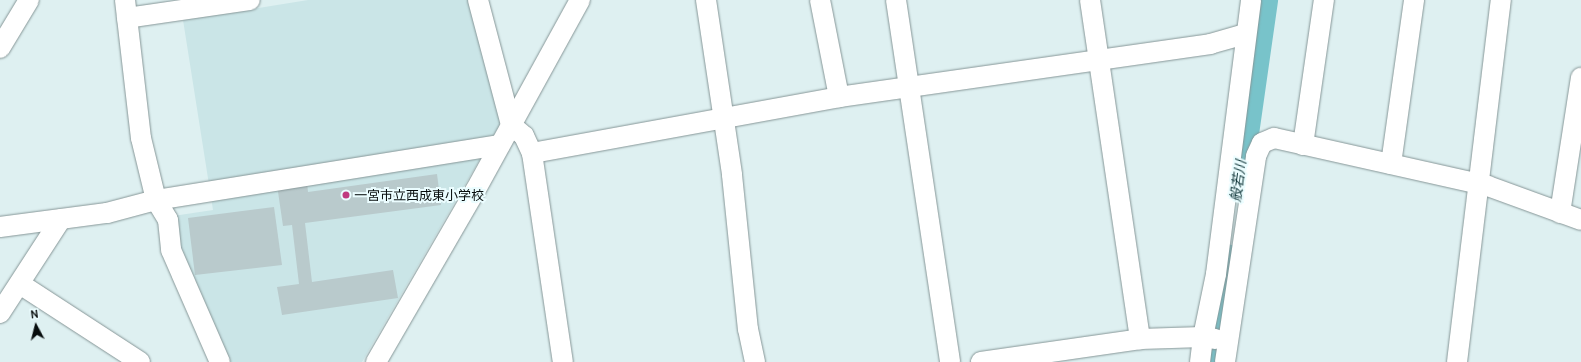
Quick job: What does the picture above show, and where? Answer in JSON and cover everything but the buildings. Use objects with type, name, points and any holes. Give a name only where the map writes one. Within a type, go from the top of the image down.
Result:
[{"type":"street","points":[[0,48],[30,0]]},
{"type":"street","points":[[220,362],[171,250],[168,220],[156,200],[141,138],[126,9],[250,0]]},
{"type":"street","points":[[478,0],[511,125],[524,136],[532,153],[563,362]]},
{"type":"street","points":[[376,362],[500,145],[580,0]]},
{"type":"street","points":[[706,0],[732,175],[748,329],[755,362]]},
{"type":"street","points":[[820,0],[839,98]]},
{"type":"street","points":[[896,0],[950,362]]},
{"type":"street","points":[[1090,0],[1140,338]]},
{"type":"street","points":[[1225,362],[1215,339],[1216,274],[1251,0]]},
{"type":"street","points":[[1303,145],[1324,0]]},
{"type":"street","points":[[1391,164],[1414,0]]},
{"type":"street","points":[[1457,362],[1501,0]]},
{"type":"street","points":[[532,153],[574,147],[723,117],[839,98],[1210,44],[1246,34]]},
{"type":"street","points":[[1560,213],[1581,78]]},
{"type":"street","points":[[1200,362],[1215,339],[1256,156],[1262,143],[1274,138],[1478,184],[1581,220]]},
{"type":"street","points":[[0,227],[107,213],[156,200],[500,145]]},
{"type":"street","points":[[0,313],[61,219]]},
{"type":"street","points":[[20,284],[140,362]]},
{"type":"street","points":[[981,362],[1140,338],[1215,339]]},
{"type":"shaded area","points":[[308,0],[470,0],[503,114],[498,128],[362,362],[226,362],[178,255],[173,216],[213,210],[183,20]]},
{"type":"waterway","name":"般若川","points":[[1238,176],[1263,0]]},
{"type":"waterway","name":"般若川","points":[[1212,362],[1226,259]]},
{"type":"place","name":"一宮市立西成東小学校","points":[[346,195]]}]
